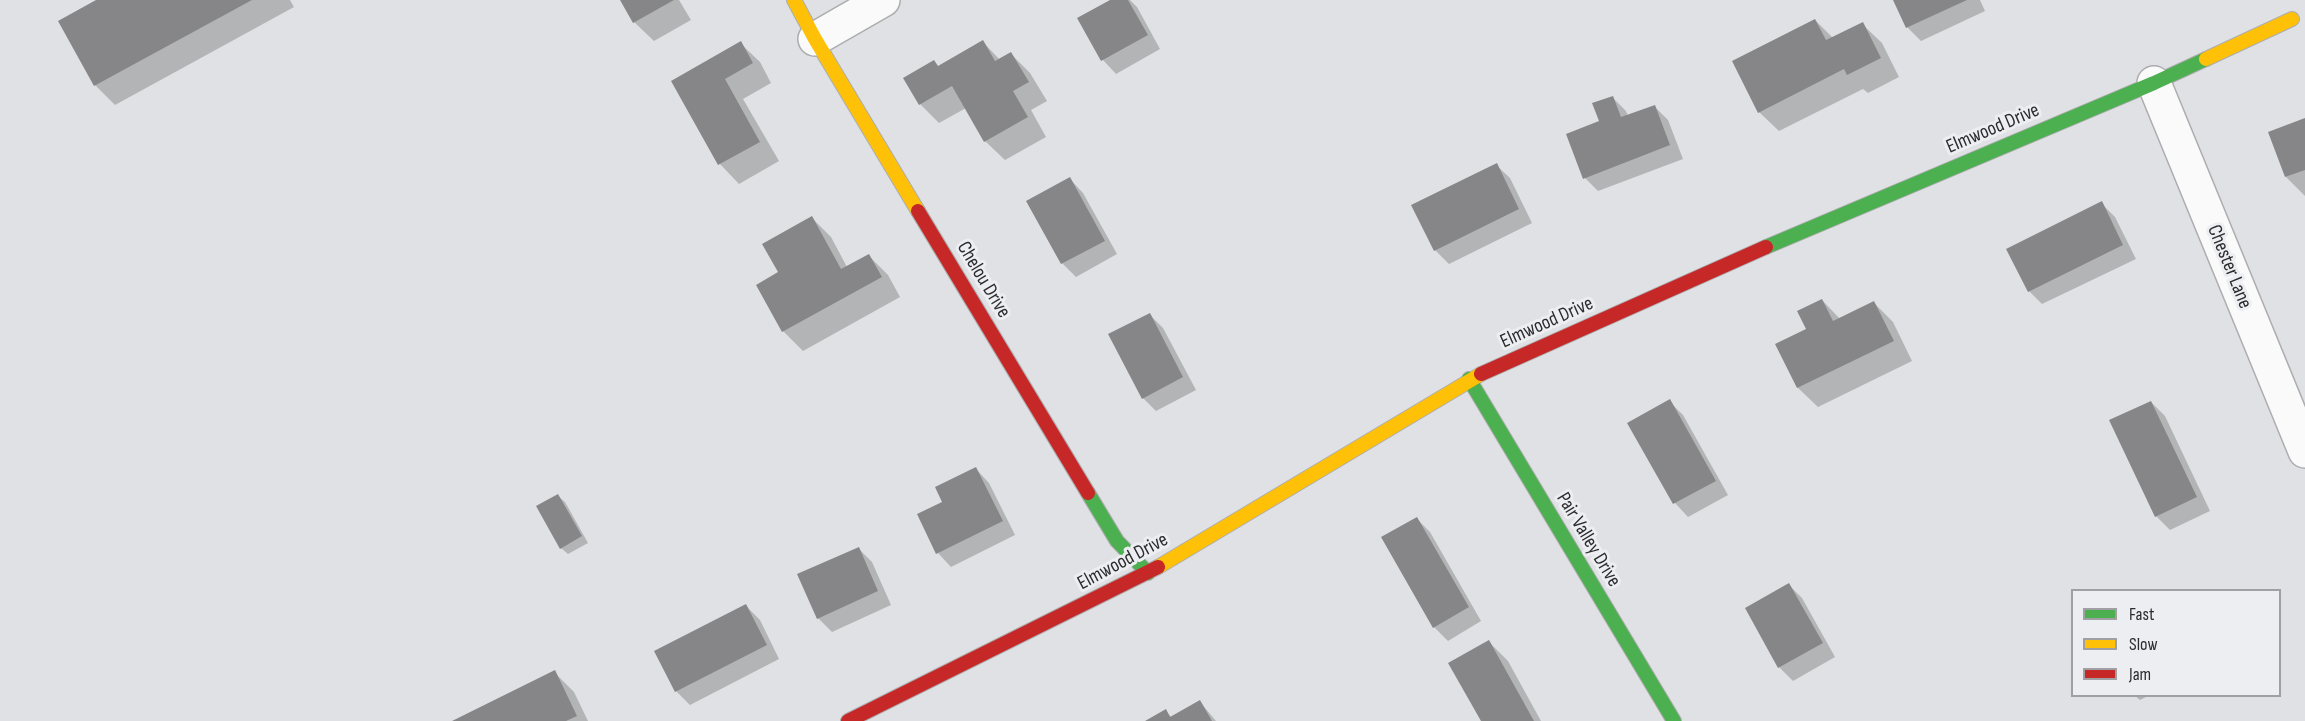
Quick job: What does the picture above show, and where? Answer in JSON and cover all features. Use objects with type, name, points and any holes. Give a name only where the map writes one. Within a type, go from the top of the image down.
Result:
[{"type":"street","name":"Chelou Drive","points":[[794,0],[815,39],[1117,541],[1148,573]]},
{"type":"street","points":[[815,39],[883,0]]},
{"type":"street","name":"Elmwood Drive","points":[[848,721],[1148,573],[1469,380],[1793,235],[2154,83],[2292,19]]},
{"type":"street","name":"Chester Lane","points":[[2154,83],[2305,451]]},
{"type":"street","name":"Pair Valley Drive","points":[[1469,380],[1674,721]]},
{"type":"building","points":[[96,0],[252,0],[94,86],[58,21]]},
{"type":"building","points":[[620,0],[674,0],[633,23]]},
{"type":"building","points":[[1110,0],[1128,0],[1148,35],[1101,61],[1077,18]]},
{"type":"building","points":[[1893,0],[1967,0],[1906,28]]},
{"type":"building","points":[[1815,19],[1826,40],[1863,22],[1881,58],[1847,75],[1844,69],[1758,113],[1732,61]]},
{"type":"building","points":[[983,40],[995,61],[1011,52],[1029,82],[1013,91],[1028,117],[984,142],[952,86],[919,105],[903,78],[934,60],[938,66]]},
{"type":"building","points":[[741,41],[753,63],[725,79],[760,142],[718,165],[671,81]]},
{"type":"building","points":[[1613,96],[1621,117],[1655,105],[1670,145],[1583,179],[1566,134],[1599,121],[1592,103]]},
{"type":"building","points":[[2305,118],[2305,170],[2285,177],[2268,132]]},
{"type":"building","points":[[1497,163],[1519,209],[1434,251],[1411,205]]},
{"type":"building","points":[[1070,177],[1105,241],[1061,264],[1026,201]]},
{"type":"building","points":[[2102,201],[2123,245],[2028,292],[2006,249]]},
{"type":"building","points":[[812,216],[841,269],[869,254],[882,277],[782,332],[756,285],[778,272],[762,244]]},
{"type":"building","points":[[1822,299],[1833,321],[1874,301],[1894,341],[1797,388],[1775,344],[1806,329],[1797,311]]},
{"type":"building","points":[[1150,313],[1183,377],[1142,399],[1108,334]]},
{"type":"building","points":[[1670,399],[1716,481],[1673,504],[1627,423]]},
{"type":"building","points":[[2151,401],[2197,497],[2155,517],[2109,420]]},
{"type":"building","points":[[976,467],[1003,521],[936,554],[917,514],[942,502],[935,487]]},
{"type":"building","points":[[558,494],[582,536],[560,549],[536,506]]},
{"type":"building","points":[[1417,517],[1469,607],[1433,628],[1381,537]]},
{"type":"building","points":[[859,547],[878,591],[817,619],[797,574]]},
{"type":"building","points":[[1789,583],[1823,643],[1778,668],[1745,608]]},
{"type":"building","points":[[746,604],[767,645],[675,692],[654,651]]},
{"type":"building","points":[[1489,640],[1534,721],[1481,721],[1448,663]]},
{"type":"building","points":[[555,670],[577,716],[566,721],[452,721]]},
{"type":"building","points":[[1200,700],[1212,721],[1145,721],[1166,709],[1170,717]]},
{"type":"traffic: fast","points":[[1766,247],[2206,59]]},
{"type":"traffic: fast","points":[[1469,379],[1674,721]]},
{"type":"traffic: fast","points":[[1088,493],[1117,541],[1148,573]]},
{"type":"traffic: slow","points":[[794,0],[918,211]]},
{"type":"traffic: slow","points":[[2206,59],[2292,19]]},
{"type":"traffic: slow","points":[[1158,567],[1481,374]]},
{"type":"traffic: jam","points":[[918,211],[1088,493]]},
{"type":"traffic: jam","points":[[1481,374],[1766,247]]},
{"type":"traffic: jam","points":[[848,721],[1158,567]]}]
